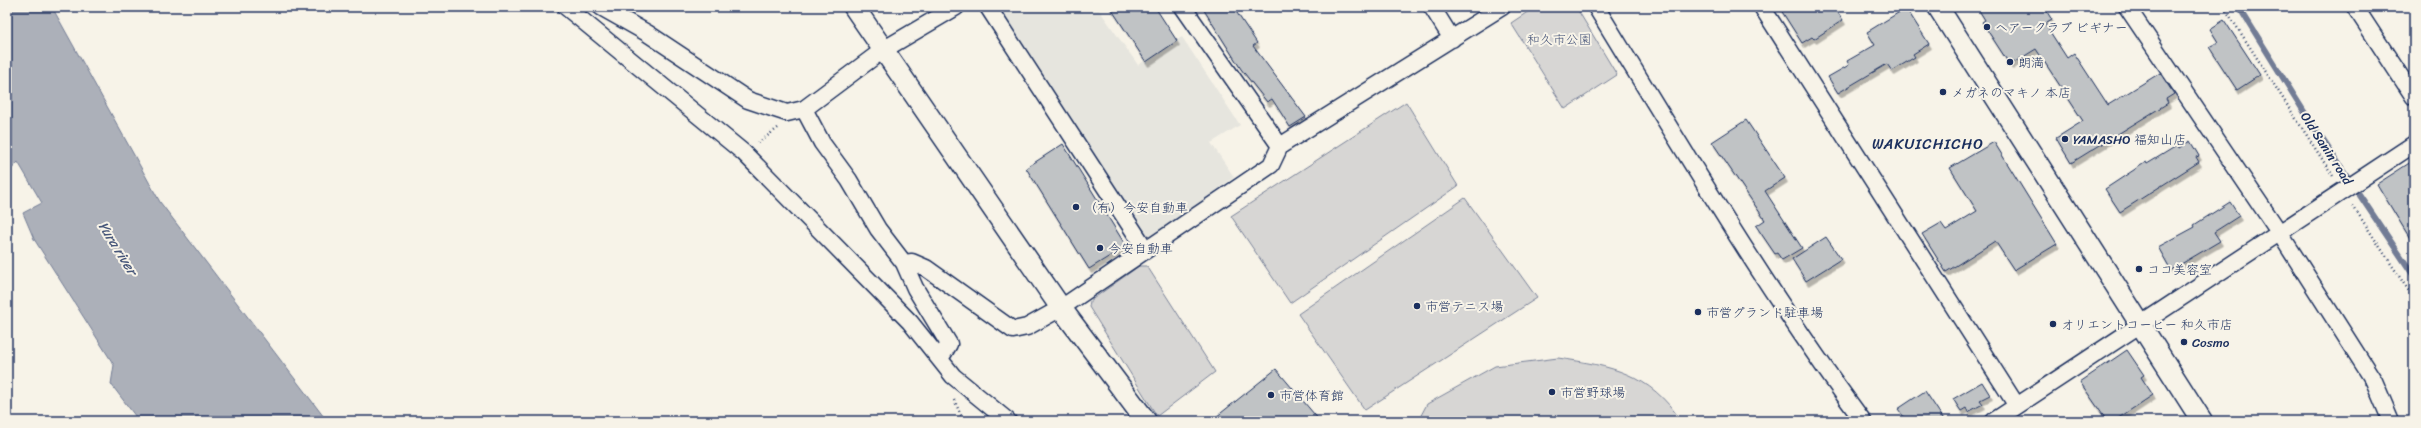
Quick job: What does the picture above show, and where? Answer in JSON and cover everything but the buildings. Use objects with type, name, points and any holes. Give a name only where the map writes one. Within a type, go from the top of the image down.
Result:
[{"type":"street","points":[[566,7],[744,153],[910,322],[953,376],[1008,421]]},
{"type":"street","points":[[601,7],[647,33],[748,100],[787,113],[804,109],[883,50],[956,7]]},
{"type":"street","points":[[854,7],[1061,308],[1146,421]]},
{"type":"street","points":[[988,7],[1146,250]]},
{"type":"street","points":[[1183,7],[1280,146]]},
{"type":"street","points":[[1432,7],[1452,39]]},
{"type":"street","points":[[904,263],[912,262],[926,268],[1013,330],[1027,327],[1061,308],[1271,165],[1280,146],[1502,7]]},
{"type":"street","points":[[1596,7],[1733,230],[1832,380],[1862,421]]},
{"type":"street","points":[[1762,7],[2016,406]]},
{"type":"street","points":[[1938,7],[2142,324],[2202,421]]},
{"type":"street","points":[[2127,7],[2279,232],[2374,381],[2391,421]]},
{"type":"street","points":[[2355,7],[2414,97]]},
{"type":"street","points":[[804,109],[822,143],[849,180],[878,229],[904,263],[915,288],[949,344],[940,359]]},
{"type":"street","points":[[1994,421],[2142,324],[2365,174],[2414,144]]},
{"type":"path","name":"Old Sanin road","points":[[2224,7],[2414,299]]},
{"type":"path","points":[[744,153],[780,126]]},
{"type":"shaded area","points":[[995,7],[1097,7],[1138,65],[1182,37],[1240,125],[1211,143],[1234,177],[1155,237],[1145,238]]},
{"type":"green space","name":"和久市公園","points":[[1535,7],[1576,7],[1617,75],[1565,109],[1511,23]]},
{"type":"green space","points":[[1406,102],[1458,186],[1290,303],[1231,216]]},
{"type":"green space","name":"市営テニス場","points":[[1465,198],[1537,298],[1365,410],[1298,314]]},
{"type":"green space","points":[[1139,266],[1147,266],[1215,372],[1157,416],[1089,307],[1090,301]]},
{"type":"green space","name":"市営野球場","points":[[1558,358],[1595,364],[1628,374],[1656,392],[1669,405],[1681,421],[1418,421],[1427,404],[1495,366]]},
{"type":"water","name":"Yura river","points":[[7,7],[52,7],[160,202],[327,421],[139,421],[111,384],[114,365],[34,239],[23,213],[42,203],[18,162],[7,174]]},
{"type":"waterway","points":[[2239,7],[2308,118],[2414,276]]},
{"type":"place","name":"ヘアークラブ ビギナー","points":[[1987,27]]},
{"type":"place","name":"朗満","points":[[2010,62]]},
{"type":"place","name":"メガネのマキノ 本店","points":[[1943,92]]},
{"type":"place","name":"YAMASHO 福知山店","points":[[2065,139]]},
{"type":"place","name":"（有）今安自動車","points":[[1076,207]]},
{"type":"place","name":"今安自動車","points":[[1100,248]]},
{"type":"place","name":"ココ美容室","points":[[2139,269]]},
{"type":"place","name":"市営テニス場","points":[[1417,306]]},
{"type":"place","name":"市営グランド駐車場","points":[[1698,312]]},
{"type":"place","name":"オリエントコーヒー 和久市店","points":[[2053,324]]},
{"type":"place","name":"Cosmo","points":[[2184,342]]},
{"type":"place","name":"市営野球場","points":[[1552,392]]},
{"type":"place","name":"市営体育館","points":[[1271,395]]},
{"type":"district","name":"WAKUICHICHO","points":[[1928,144]]}]
